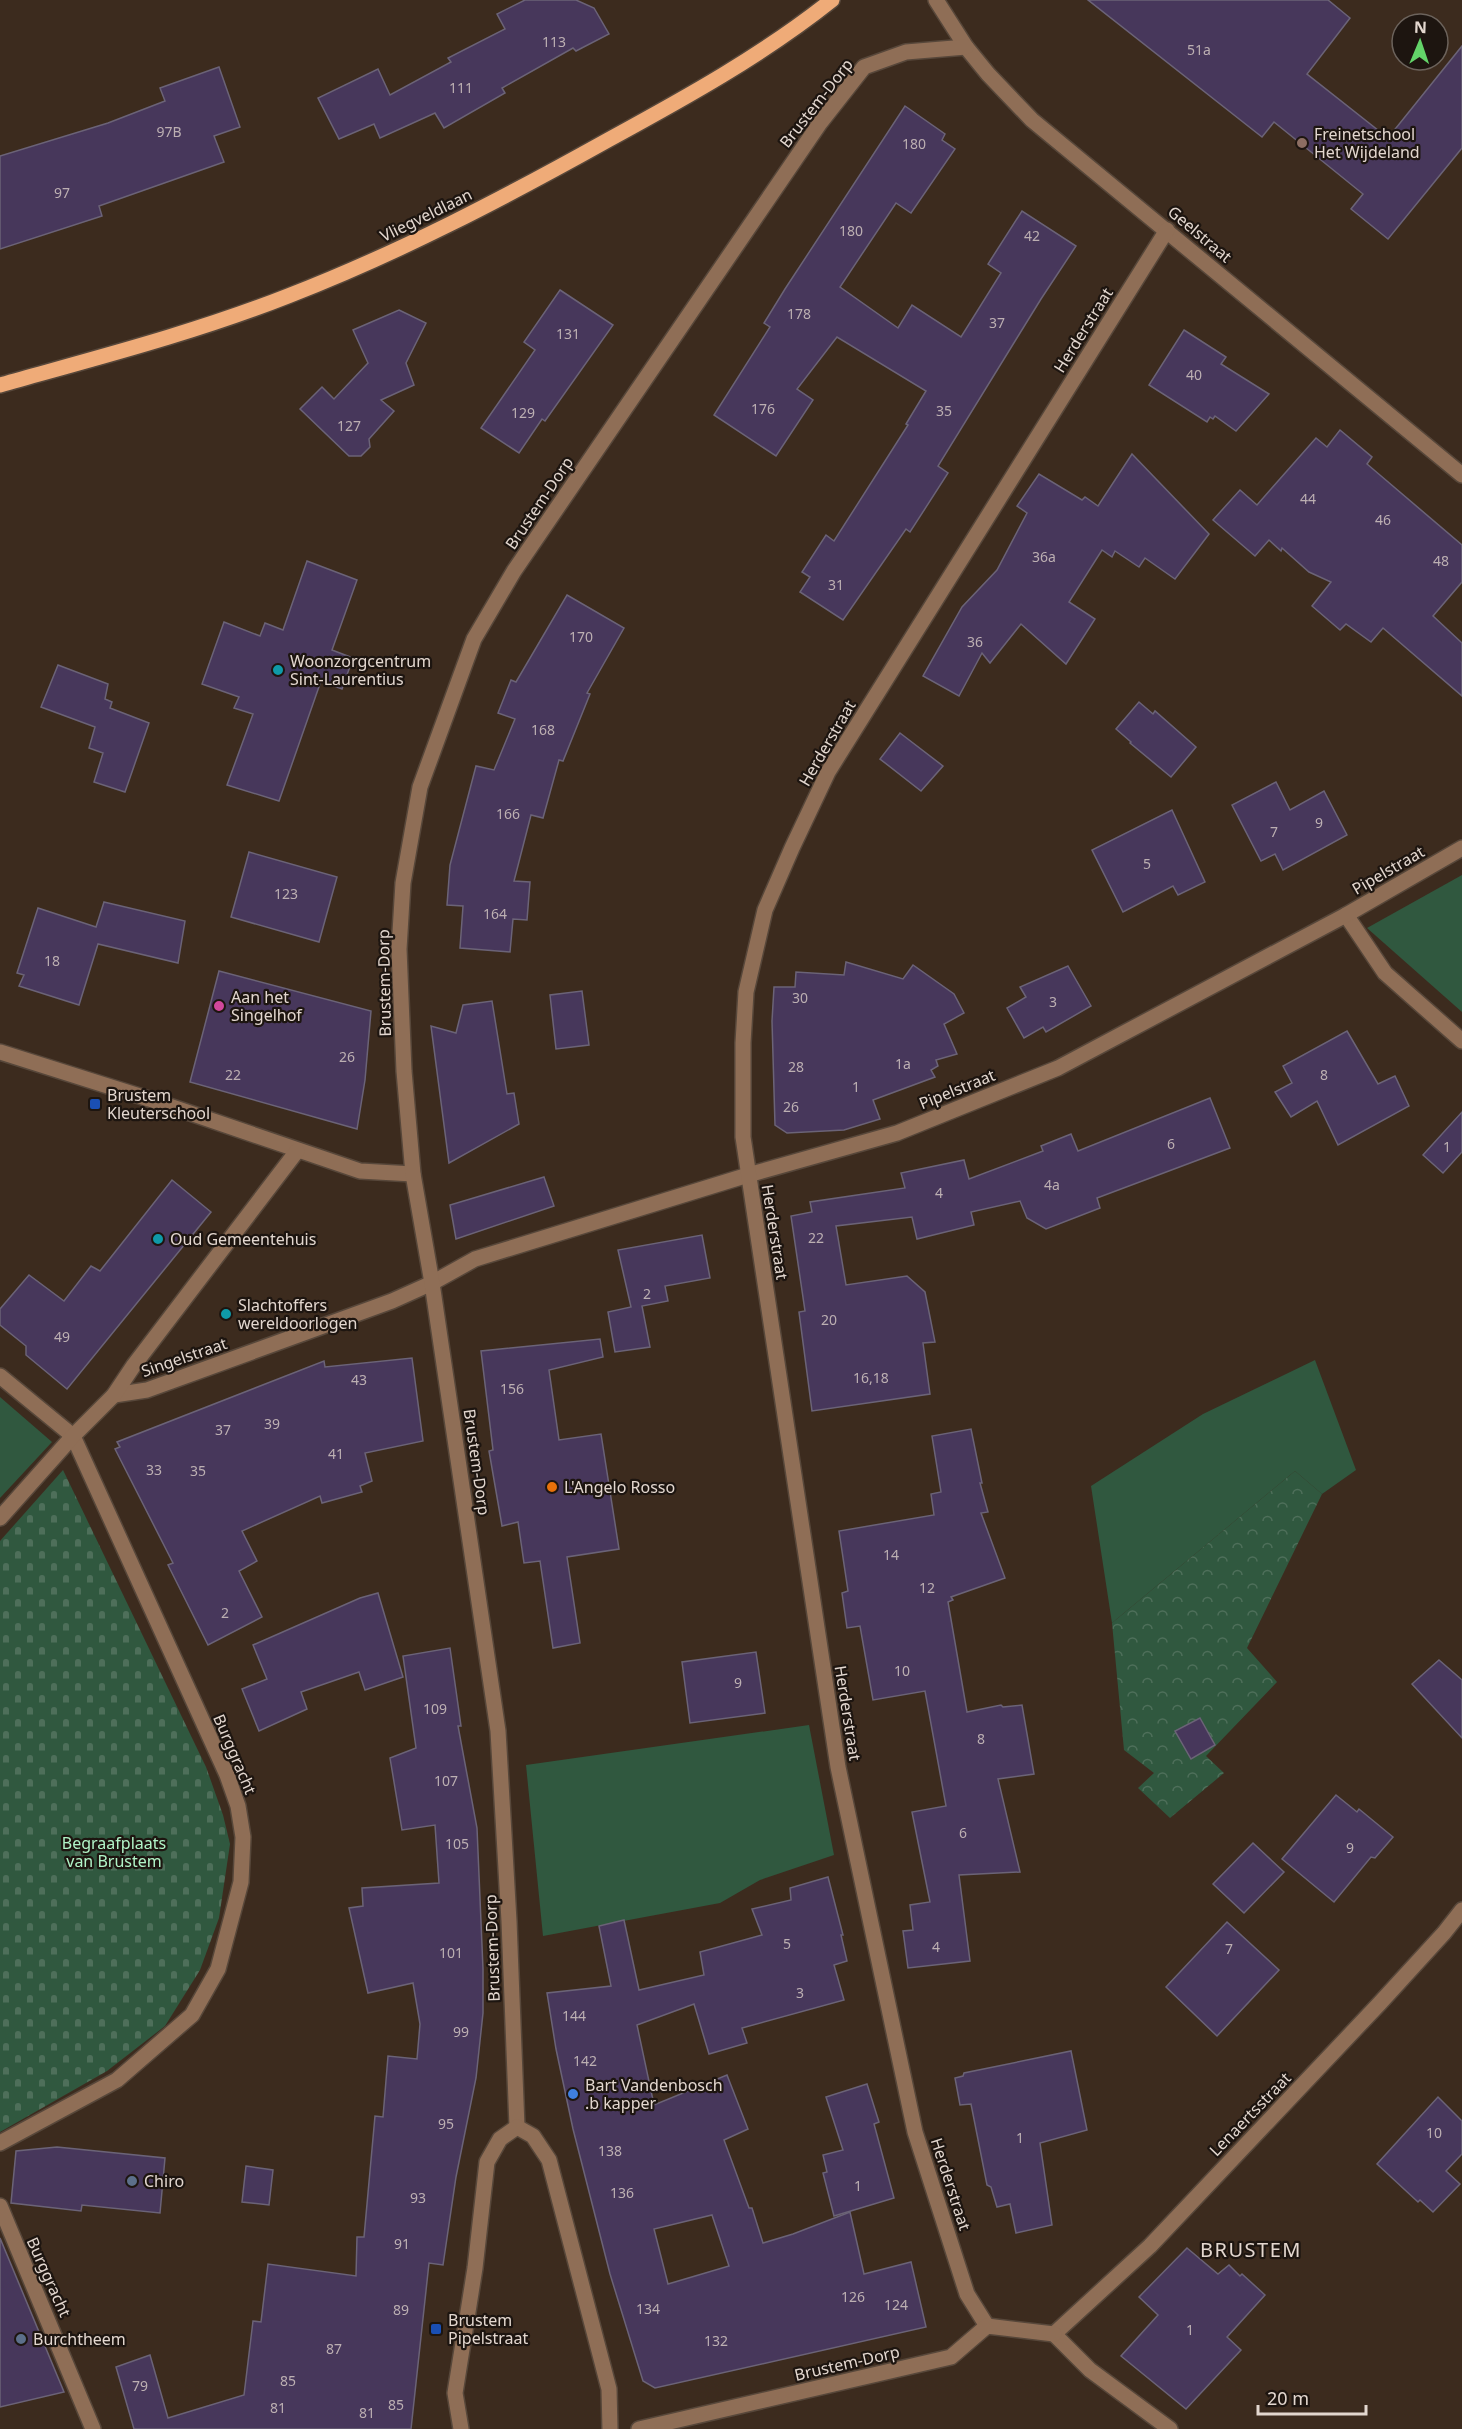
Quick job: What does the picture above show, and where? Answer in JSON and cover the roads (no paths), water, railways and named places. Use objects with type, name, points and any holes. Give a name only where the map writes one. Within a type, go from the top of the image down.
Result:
[{"type":"main road","name":"Vliegveldlaan","points":[[0,385],[196,328],[287,297],[390,253],[489,204],[654,115],[741,65],[832,0]]},
{"type":"street","name":"Geelstraat","points":[[936,0],[966,47],[987,74],[1032,120],[1462,475]]},
{"type":"street","name":"Brustem-Dorp","points":[[517,2127],[509,1920],[498,1731],[432,1283],[413,1174],[404,1071],[400,972],[403,883],[420,787],[474,639],[514,571],[813,132],[864,67],[906,52],[966,47]]},
{"type":"street","name":"Herderstraat","points":[[987,2326],[967,2294],[915,2132],[838,1767],[743,1137],[743,1043],[746,992],[765,910],[828,772],[1167,230]]},
{"type":"street","name":"Pipelstraat","points":[[432,1283],[475,1259],[748,1175],[897,1133],[1058,1068],[1346,915],[1462,848]]},
{"type":"street","points":[[1346,915],[1385,973],[1462,1041]]},
{"type":"street","points":[[0,1052],[149,1099],[360,1171],[413,1174]]},
{"type":"street","name":"Singelstraat","points":[[73,1436],[114,1395],[134,1365],[297,1151]]},
{"type":"street","name":"Singelstraat","points":[[114,1395],[147,1390],[392,1301],[432,1283]]},
{"type":"street","points":[[0,1376],[73,1436],[0,1518]]},
{"type":"street","name":"Burggracht","points":[[0,2143],[117,2080],[192,2015],[218,1969],[241,1882],[243,1837],[238,1806],[227,1775],[73,1436]]},
{"type":"street","name":"Lenaertsstraat","points":[[1054,2334],[1150,2246],[1380,2003],[1462,1910]]},
{"type":"street","points":[[461,2429],[455,2394],[475,2268],[488,2162],[500,2139],[517,2127],[533,2136],[549,2160],[609,2389],[610,2429]]},
{"type":"street","name":"Burggracht","points":[[0,2206],[93,2429]]},
{"type":"street","name":"Brustem-Dorp","points":[[639,2429],[951,2357],[987,2326]]},
{"type":"street","points":[[987,2326],[1054,2334],[1090,2370],[1170,2429]]},
{"type":"place","name":"Freinetschool Het Wijdeland","points":[[1302,143]]},
{"type":"place","name":"Woonzorgcentrum Sint-Laurentius","points":[[278,670]]},
{"type":"place","name":"Aan het Singelhof","points":[[219,1006]]},
{"type":"place","name":"Brustem Kleuterschool","points":[[95,1104]]},
{"type":"place","name":"Oud Gemeentehuis","points":[[158,1239]]},
{"type":"place","name":"Slachtoffers wereldoorlogen","points":[[226,1314]]},
{"type":"place","name":"L'Angelo Rosso","points":[[552,1487]]},
{"type":"place","name":"Bart Vandenbosch .b kapper","points":[[573,2094]]},
{"type":"place","name":"Chiro","points":[[132,2181]]},
{"type":"place","name":"Brustem Pipelstraat","points":[[436,2329]]},
{"type":"place","name":"Burchtheem","points":[[21,2339]]},
{"type":"district","name":"BRUSTEM","points":[[1251,2249]]},
{"type":"park label","name":"Begraafplaats van Brustem","points":[[114,1852]]}]
